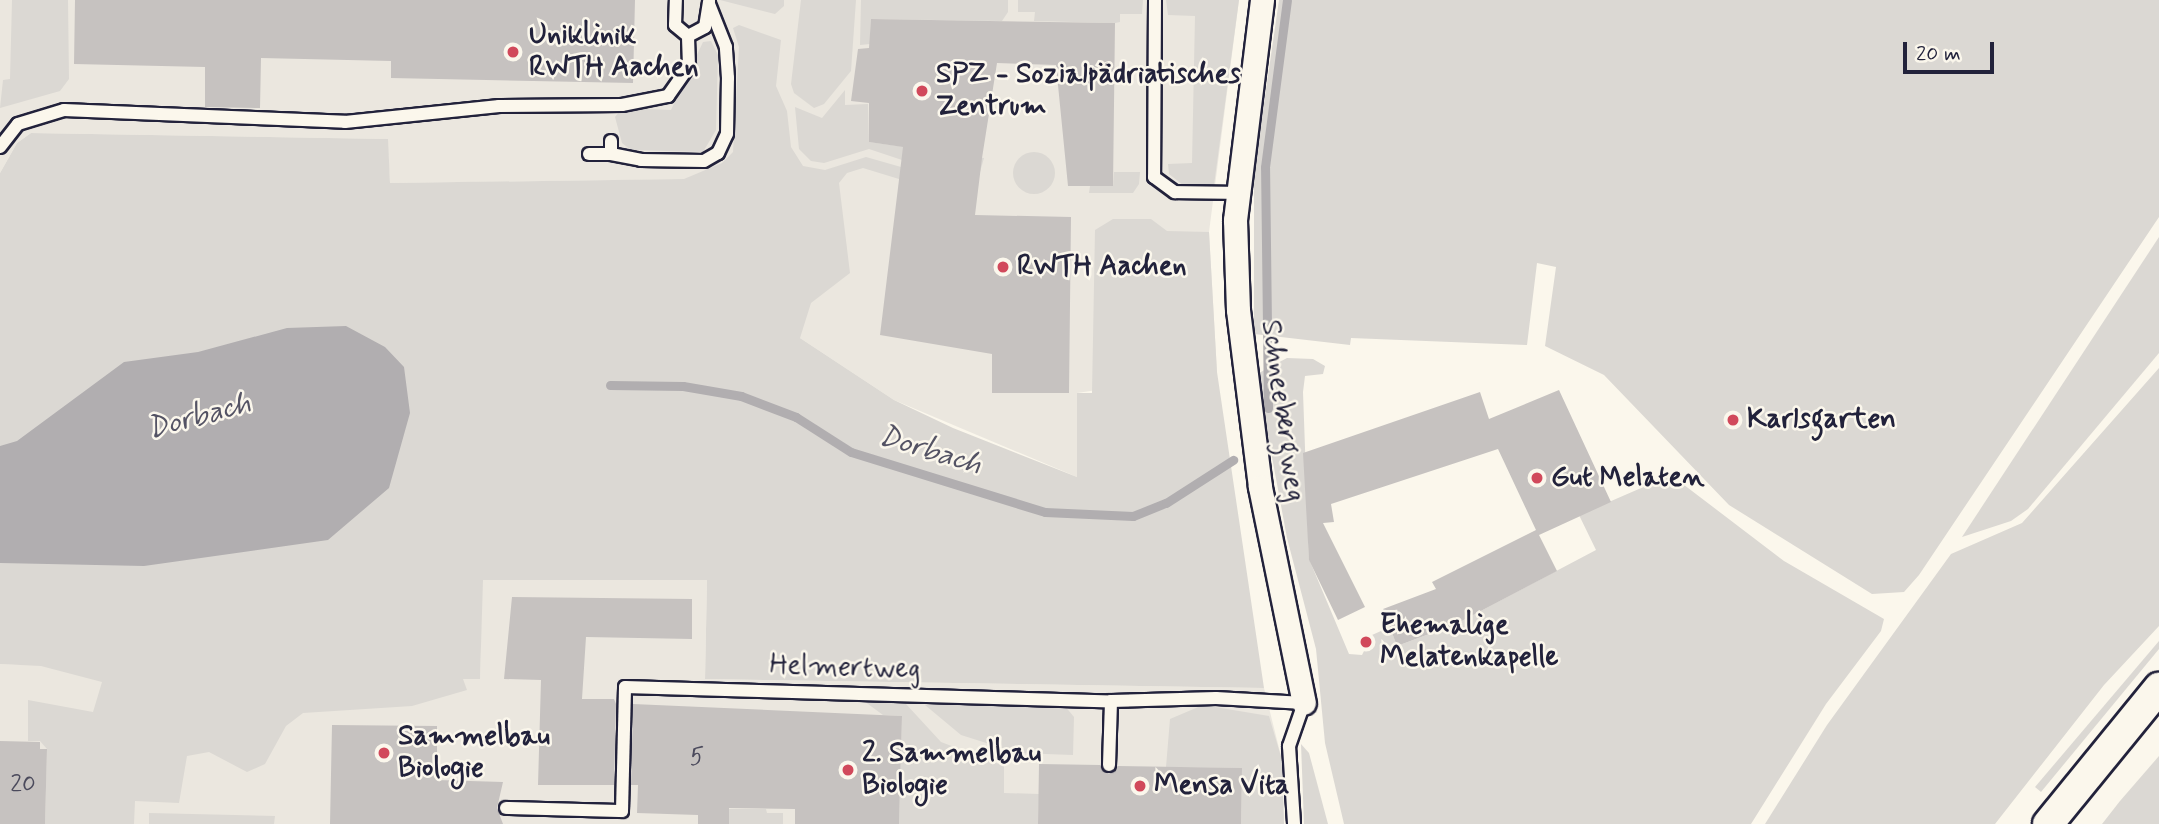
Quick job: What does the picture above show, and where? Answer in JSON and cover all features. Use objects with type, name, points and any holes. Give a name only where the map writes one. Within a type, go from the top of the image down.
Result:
[{"type":"street","name":"Schneebergweg","points":[[1262,0],[1238,193],[1242,359],[1260,487],[1304,703]]},
{"type":"street","points":[[2048,824],[2159,688]]},
{"type":"lane","points":[[0,148],[18,124],[64,110],[345,122],[499,106],[622,105],[668,96],[689,66],[688,36],[675,25],[676,0]]},
{"type":"lane","points":[[1155,0],[1154,177],[1175,192],[1238,193]]},
{"type":"lane","points":[[688,36],[705,27],[709,2]]},
{"type":"lane","points":[[589,154],[611,148],[692,161],[718,153],[727,134],[728,78],[726,47],[709,2]]},
{"type":"lane","name":"Helmertweg","points":[[506,808],[622,811],[625,687],[1111,701],[1304,703]]},
{"type":"lane","points":[[1110,765],[1111,701]]},
{"type":"lane","points":[[1294,824],[1289,746],[1304,703]]},
{"type":"shaded area","name":"RWTH Aachen","points":[[0,0],[1239,0],[1209,232],[1217,372],[1077,393],[1077,477],[894,400],[800,338],[779,178],[390,183],[387,139],[31,133],[17,143],[0,173]]},
{"type":"shaded area","points":[[12,0],[68,0],[69,79],[60,91],[0,108],[3,80],[10,79]]},
{"type":"shaded area","points":[[720,0],[784,0],[784,6],[775,14]]},
{"type":"shaded area","points":[[801,0],[856,0],[851,71],[824,104],[814,108],[794,93],[791,84]]},
{"type":"shaded area","points":[[861,0],[1008,0],[1008,12],[1002,21],[871,19],[870,44],[860,45]]},
{"type":"shaded area","points":[[1018,0],[1143,0],[1142,14],[1120,14],[1120,22],[1115,23],[1034,21],[1035,12],[1018,12]]},
{"type":"shaded area","points":[[1166,0],[1239,0],[1214,185],[1183,185],[1169,174],[1168,164],[1192,163],[1195,16],[1168,15]]},
{"type":"shaded area","points":[[1279,0],[2159,0],[2159,217],[1919,575],[1904,592],[1872,594],[1729,505],[1604,375],[1545,346],[1556,267],[1537,263],[1527,345],[1351,338],[1350,345],[1254,334],[1254,172]]},
{"type":"shaded area","points":[[739,25],[781,40],[776,86],[787,111],[791,147],[803,166],[825,170],[866,157],[922,173],[899,179],[863,168],[847,173],[839,183],[850,273],[811,303],[800,338],[894,400],[953,428],[1077,477],[1077,393],[1092,393],[1095,230],[1113,219],[1151,219],[1167,231],[1209,232],[1217,372],[1264,688],[705,679],[707,580],[483,580],[480,679],[463,679],[467,690],[412,706],[303,713],[286,726],[265,764],[247,772],[209,752],[187,756],[179,803],[135,801],[134,824],[45,824],[47,749],[40,741],[28,741],[28,700],[93,712],[102,682],[41,666],[0,664],[0,173],[17,143],[31,133],[388,139],[390,183],[684,179],[722,163],[733,152],[739,47],[733,28]]},
{"type":"shaded area","points":[[711,41],[718,55],[716,130],[703,152],[631,150],[622,143],[615,117],[622,108],[671,110],[703,42]]},
{"type":"shaded area","points":[[845,90],[845,105],[868,104],[869,142],[984,158],[980,172],[911,163],[869,149],[824,163],[811,161],[799,149],[795,107],[822,118]]},
{"type":"shaded area","points":[[1034,152],[1049,158],[1055,173],[1049,188],[1034,194],[1019,188],[1013,173],[1019,158]]},
{"type":"shaded area","points":[[1114,172],[1140,172],[1139,184],[1133,193],[1089,193],[1090,186],[1113,186]]},
{"type":"shaded area","points":[[2159,237],[2159,353],[2028,509],[2011,521],[1962,537]]},
{"type":"shaded area","points":[[1287,358],[1313,359],[1325,366],[1323,374],[1305,376],[1303,392],[1309,559],[1349,654],[1362,655],[1372,635],[1390,627],[1397,646],[1456,624],[1596,550],[1579,515],[1671,475],[1784,561],[1884,619],[1881,631],[1826,704],[1751,824],[1344,824],[1325,743],[1316,649],[1287,538],[1262,403],[1259,373]]},
{"type":"shaded area","points":[[2159,368],[2159,626],[2104,685],[1995,824],[1765,824],[1827,725],[1951,554],[2022,523]]},
{"type":"shaded area","points":[[482,580],[707,580],[705,679],[1264,688],[1282,760],[1284,824],[0,824],[0,664],[480,678]]},
{"type":"shaded area","points":[[2159,641],[2159,649],[2041,792],[2035,787]]},
{"type":"shaded area","points":[[864,701],[906,704],[941,742],[1004,766],[1004,793],[1039,794],[1038,824],[899,824],[902,716],[883,715]]},
{"type":"shaded area","points":[[925,705],[1064,705],[1074,717],[1073,755],[1018,753],[961,735]]},
{"type":"shaded area","points":[[1203,705],[1269,716],[1282,760],[1284,824],[1241,824],[1242,768],[1166,767],[1170,719]]},
{"type":"shaded area","points":[[1301,744],[1309,753],[1328,824],[1304,824]]},
{"type":"shaded area","points":[[2159,756],[2159,824],[2102,824],[2120,801]]},
{"type":"shaded area","points":[[729,809],[766,809],[767,813],[783,813],[783,824],[729,824]]},
{"type":"shaded area","points":[[149,813],[275,816],[274,824],[149,824]]},
{"type":"water","points":[[346,326],[385,347],[404,367],[410,413],[389,488],[328,540],[144,566],[0,563],[0,446],[17,441],[124,362],[198,352],[287,328]]},
{"type":"building","name":"Uniklinik RWTH Aachen","points":[[75,0],[635,0],[633,83],[391,78],[391,61],[261,58],[260,108],[205,107],[205,67],[74,64]]},
{"type":"building","points":[[871,19],[1115,23],[1113,186],[1068,186],[1056,65],[997,63],[982,158],[975,215],[1071,217],[1069,393],[992,393],[992,354],[880,335],[903,147],[869,142],[869,103],[851,101],[858,49],[869,48]]},
{"type":"building","points":[[1559,390],[1611,502],[1539,535],[1557,571],[1456,624],[1397,646],[1383,609],[1436,589],[1432,582],[1536,530],[1498,449],[1331,504],[1334,522],[1323,523],[1365,607],[1338,620],[1309,560],[1303,453],[1480,392],[1489,419]]},
{"type":"building","points":[[512,597],[692,599],[692,639],[586,637],[582,699],[614,699],[616,704],[614,785],[538,785],[541,680],[504,679]]},
{"type":"building","points":[[633,704],[902,716],[899,824],[795,824],[795,809],[729,808],[729,824],[698,824],[698,815],[637,813],[638,785],[631,785]]},
{"type":"building","name":"Sammelbau Biologie","points":[[332,725],[437,726],[437,780],[503,782],[497,808],[503,824],[330,824]]},
{"type":"building","points":[[0,741],[40,742],[40,749],[47,749],[45,824],[0,824]]},
{"type":"building","name":"Mensa Vita","points":[[1039,764],[1100,765],[1109,774],[1118,766],[1242,768],[1241,824],[1038,824]]},
{"type":"waterway","name":"Dorbach","points":[[1268,408],[1265,167],[1287,0]]},
{"type":"waterway","name":"Dorbach","points":[[610,385],[683,386],[741,396],[796,417],[851,452],[1045,512],[1133,516],[1166,503],[1233,460]]},
{"type":"place","name":"Uniklinik RWTH Aachen","points":[[513,52]]},
{"type":"place","name":"SPZ - Sozialpädriatisches Zentrum","points":[[922,91]]},
{"type":"place","name":"RWTH Aachen","points":[[1003,267]]},
{"type":"place","name":"Karlsgarten","points":[[1733,420]]},
{"type":"place","name":"Gut Melaten","points":[[1537,478]]},
{"type":"place","name":"Ehemalige Melatenkapelle","points":[[1366,642]]},
{"type":"place","name":"Sammelbau Biologie","points":[[384,753]]},
{"type":"place","name":"2. Sammelbau Biologie","points":[[848,770]]},
{"type":"place","name":"Mensa Vita","points":[[1140,786]]}]
